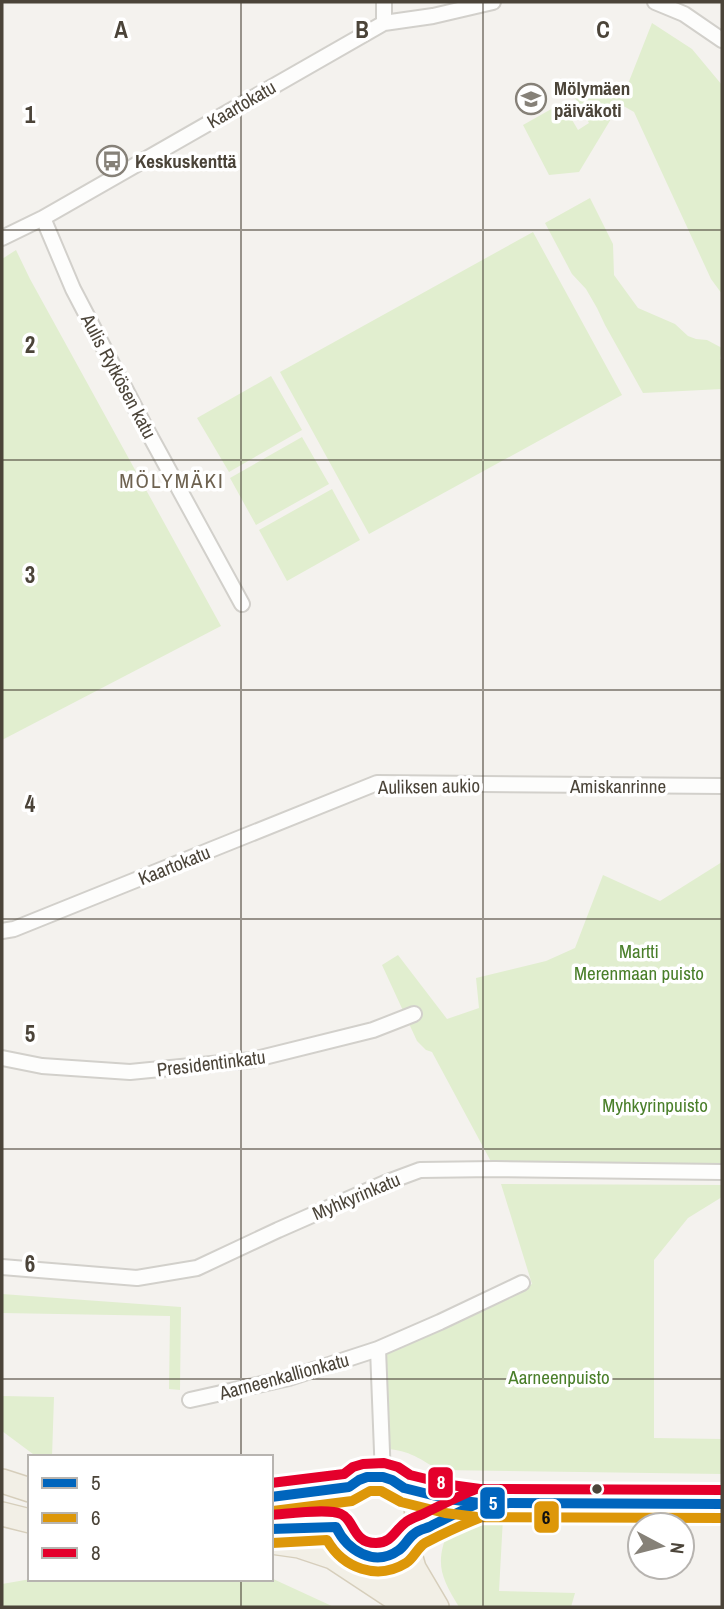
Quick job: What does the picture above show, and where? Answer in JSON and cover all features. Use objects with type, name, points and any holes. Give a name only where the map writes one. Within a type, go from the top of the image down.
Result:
[{"type":"main road","points":[[273,1497],[349,1486],[367,1477],[394,1482],[448,1499],[479,1503],[722,1504]]},
{"type":"main road","points":[[2,1481],[28,1489]]},
{"type":"main road","points":[[394,1482],[414,1504],[416,1524],[410,1539],[414,1567],[437,1607]]},
{"type":"main road","points":[[349,1486],[335,1511],[336,1527],[342,1540],[354,1551],[368,1557],[392,1555],[410,1539],[449,1516],[479,1503]]},
{"type":"main road","points":[[2,1514],[28,1520]]},
{"type":"main road","points":[[273,1529],[336,1527]]},
{"type":"main road","points":[[273,1542],[299,1546],[332,1557],[408,1607]]},
{"type":"main road","points":[[379,1558],[415,1607]]},
{"type":"street","points":[[384,2],[384,23]]},
{"type":"street","name":"Kaartokatu","points":[[2,238],[43,218],[384,23],[433,16],[493,2]]},
{"type":"street","points":[[655,2],[684,14],[722,40]]},
{"type":"street","name":"Aulis Rytkösen katu","points":[[43,218],[79,301],[242,604]]},
{"type":"street","name":"Auliksen aukio","points":[[345,795],[377,783],[513,785]]},
{"type":"street","name":"Amiskanrinne","points":[[513,785],[722,786]]},
{"type":"street","name":"Kaartokatu","points":[[2,931],[14,929],[345,795]]},
{"type":"street","name":"Presidentinkatu","points":[[2,1058],[41,1066],[130,1072],[252,1060],[373,1030],[414,1014]]},
{"type":"street","name":"Myhkyrinkatu","points":[[2,1267],[137,1278],[197,1268],[289,1225],[420,1170],[722,1172]]},
{"type":"street","name":"Aarneenkallionkatu","points":[[190,1400],[289,1378],[378,1349],[522,1283]]},
{"type":"street","name":"Aarneenkallionkatu","points":[[378,1349],[394,1482]]},
{"type":"green space","points":[[652,23],[692,49],[722,85],[722,294],[711,279],[634,112],[620,104],[579,172],[549,175],[523,125],[562,103],[578,130],[589,123],[574,96],[616,83],[626,89]]},
{"type":"green space","points":[[590,198],[613,244],[614,275],[638,308],[675,324],[688,336],[707,340],[722,348],[722,389],[643,393],[597,308],[586,289],[572,274],[545,223]]},
{"type":"green space","points":[[533,232],[622,395],[369,534],[280,372]]},
{"type":"green space","points":[[16,250],[221,626],[2,740],[2,259]]},
{"type":"green space","points":[[271,376],[302,430],[229,472],[197,418]]},
{"type":"green space","points":[[302,437],[329,484],[256,525],[230,478]]},
{"type":"green space","points":[[332,489],[360,540],[287,581],[259,530]]},
{"type":"green space","points":[[722,862],[722,1172],[495,1169],[432,1052],[417,1041],[382,965],[398,955],[447,1019],[479,1008],[476,978],[546,961],[575,948],[603,875],[660,901]]},
{"type":"green space","name":"Aarneenpuisto","points":[[501,1184],[722,1185],[722,1197],[688,1218],[654,1260],[654,1438],[722,1439],[722,1474],[438,1470],[412,1455],[398,1450],[382,1449],[378,1349],[440,1322],[454,1325],[532,1284]]},
{"type":"green space","points":[[2,1294],[181,1307],[180,1390],[169,1389],[170,1316],[2,1313]]},
{"type":"green space","points":[[2,1396],[54,1397],[52,1455],[34,1455],[2,1431]]},
{"type":"green space","points":[[503,1518],[499,1591],[575,1593],[571,1607],[459,1607],[441,1568],[442,1549],[450,1526]]},
{"type":"green space","points":[[273,1579],[334,1607],[2,1607],[2,1584],[28,1580]]},
{"type":"transit line","name":"8","points":[[273,1483],[344,1474],[363,1464],[384,1463],[398,1467],[410,1475],[480,1489],[722,1490]]},
{"type":"transit line","name":"5","points":[[273,1497],[349,1487],[367,1477],[383,1477],[404,1488],[448,1499],[479,1503],[722,1504]]},
{"type":"transit line","name":"8","points":[[273,1515],[335,1512],[346,1517],[362,1539],[376,1543],[390,1538],[408,1521],[474,1490]]},
{"type":"transit line","name":"6","points":[[273,1511],[352,1501],[370,1491],[381,1491],[401,1502],[445,1513],[477,1517],[722,1518]]},
{"type":"transit line","name":"5","points":[[273,1529],[336,1527],[354,1549],[371,1557],[380,1557],[399,1550],[417,1532],[479,1503]]},
{"type":"transit line","name":"6","points":[[273,1543],[327,1540],[334,1550],[351,1564],[362,1569],[384,1571],[406,1563],[425,1543],[484,1516]]},
{"type":"place","name":"Mölymäen päiväkoti","points":[[531,99]]},
{"type":"place","name":"Keskuskenttä","points":[[112,161]]},
{"type":"district","name":"MÖLYMÄKI","points":[[172,480]]},
{"type":"park label","name":"Martti Merenmaan puisto","points":[[639,962]]},
{"type":"park label","name":"Myhkyrinpuisto","points":[[655,1105]]}]
